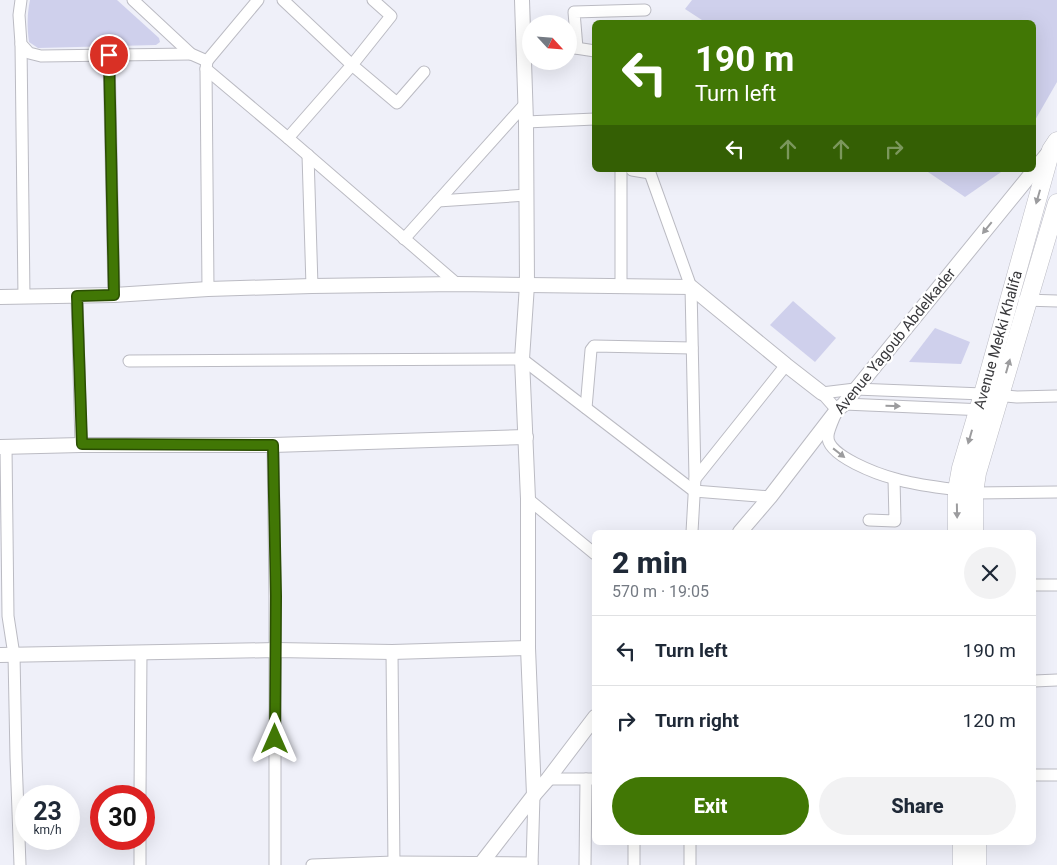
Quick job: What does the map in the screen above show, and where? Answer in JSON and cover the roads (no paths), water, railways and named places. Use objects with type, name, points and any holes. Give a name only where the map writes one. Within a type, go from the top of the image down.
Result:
[{"type":"main road","name":"Avenue Mekki Khalifa","points":[[994,401],[1009,299],[1054,145]]},
{"type":"main road","name":"Avenue Mekki Khalifa","points":[[957,530],[965,492],[976,473],[994,401],[1056,210]]},
{"type":"main road","name":"Avenue Mekki Khalifa","points":[[965,492],[974,530]]},
{"type":"main road","points":[[962,845],[962,865]]},
{"type":"main road","points":[[977,845],[977,865]]},
{"type":"street","points":[[21,0],[19,15],[24,297]]},
{"type":"street","points":[[132,0],[191,54],[457,284]]},
{"type":"street","points":[[208,289],[206,65],[258,0]]},
{"type":"street","points":[[283,0],[352,65],[397,103],[424,72]]},
{"type":"street","points":[[288,138],[352,65],[391,16],[373,0]]},
{"type":"street","points":[[522,0],[524,15]]},
{"type":"street","points":[[574,15],[574,12],[645,10]]},
{"type":"street","points":[[21,44],[29,53],[41,56],[191,54]]},
{"type":"street","points":[[578,48],[592,50]]},
{"type":"street","points":[[109,55],[114,295]]},
{"type":"street","points":[[312,865],[532,864],[534,795],[528,648],[528,499],[522,359],[527,285],[527,70]]},
{"type":"street","points":[[404,239],[526,103]]},
{"type":"street","points":[[526,122],[592,119]]},
{"type":"street","name":"Avenue Yagoub Abdelkader","points":[[1036,167],[1054,145]]},
{"type":"street","points":[[308,155],[312,286]]},
{"type":"street","points":[[621,172],[621,286]]},
{"type":"street","points":[[644,172],[650,173],[691,287],[695,479],[692,530]]},
{"type":"street","name":"Avenue Yagoub Abdelkader","points":[[742,530],[1032,172]]},
{"type":"street","points":[[438,201],[527,195]]},
{"type":"street","points":[[0,297],[114,295],[208,289],[312,286],[457,284],[691,287],[786,365],[841,407],[994,401],[1057,396]]},
{"type":"street","points":[[77,296],[82,444]]},
{"type":"street","points":[[1009,299],[1057,301]]},
{"type":"street","points":[[586,408],[591,350],[594,346],[692,348]]},
{"type":"street","points":[[129,361],[522,359],[694,491],[770,497]]},
{"type":"street","points":[[695,479],[786,365]]},
{"type":"street","points":[[822,393],[855,389],[994,401]]},
{"type":"street","points":[[841,407],[827,436],[830,446],[839,455],[894,479],[965,492],[1057,492]]},
{"type":"street","points":[[20,865],[16,758],[7,655],[8,616],[3,447],[82,444],[273,445],[526,437]]},
{"type":"street","points":[[273,445],[276,650],[275,865]]},
{"type":"street","points":[[869,520],[895,521],[894,479]]},
{"type":"street","points":[[528,499],[592,552]]},
{"type":"street","points":[[1036,585],[1057,585]]},
{"type":"street","points":[[7,655],[276,650],[392,652],[528,648]]},
{"type":"street","points":[[140,785],[141,652]]},
{"type":"street","points":[[392,652],[394,864]]},
{"type":"street","points":[[1036,681],[1057,680]]},
{"type":"street","points":[[481,864],[592,721]]},
{"type":"street","points":[[1036,775],[1057,775]]},
{"type":"street","points":[[548,780],[590,779],[585,865]]},
{"type":"street","points":[[634,845],[634,865]]},
{"type":"street","points":[[690,845],[690,865]]},
{"type":"street","points":[[140,850],[140,865]]}]
